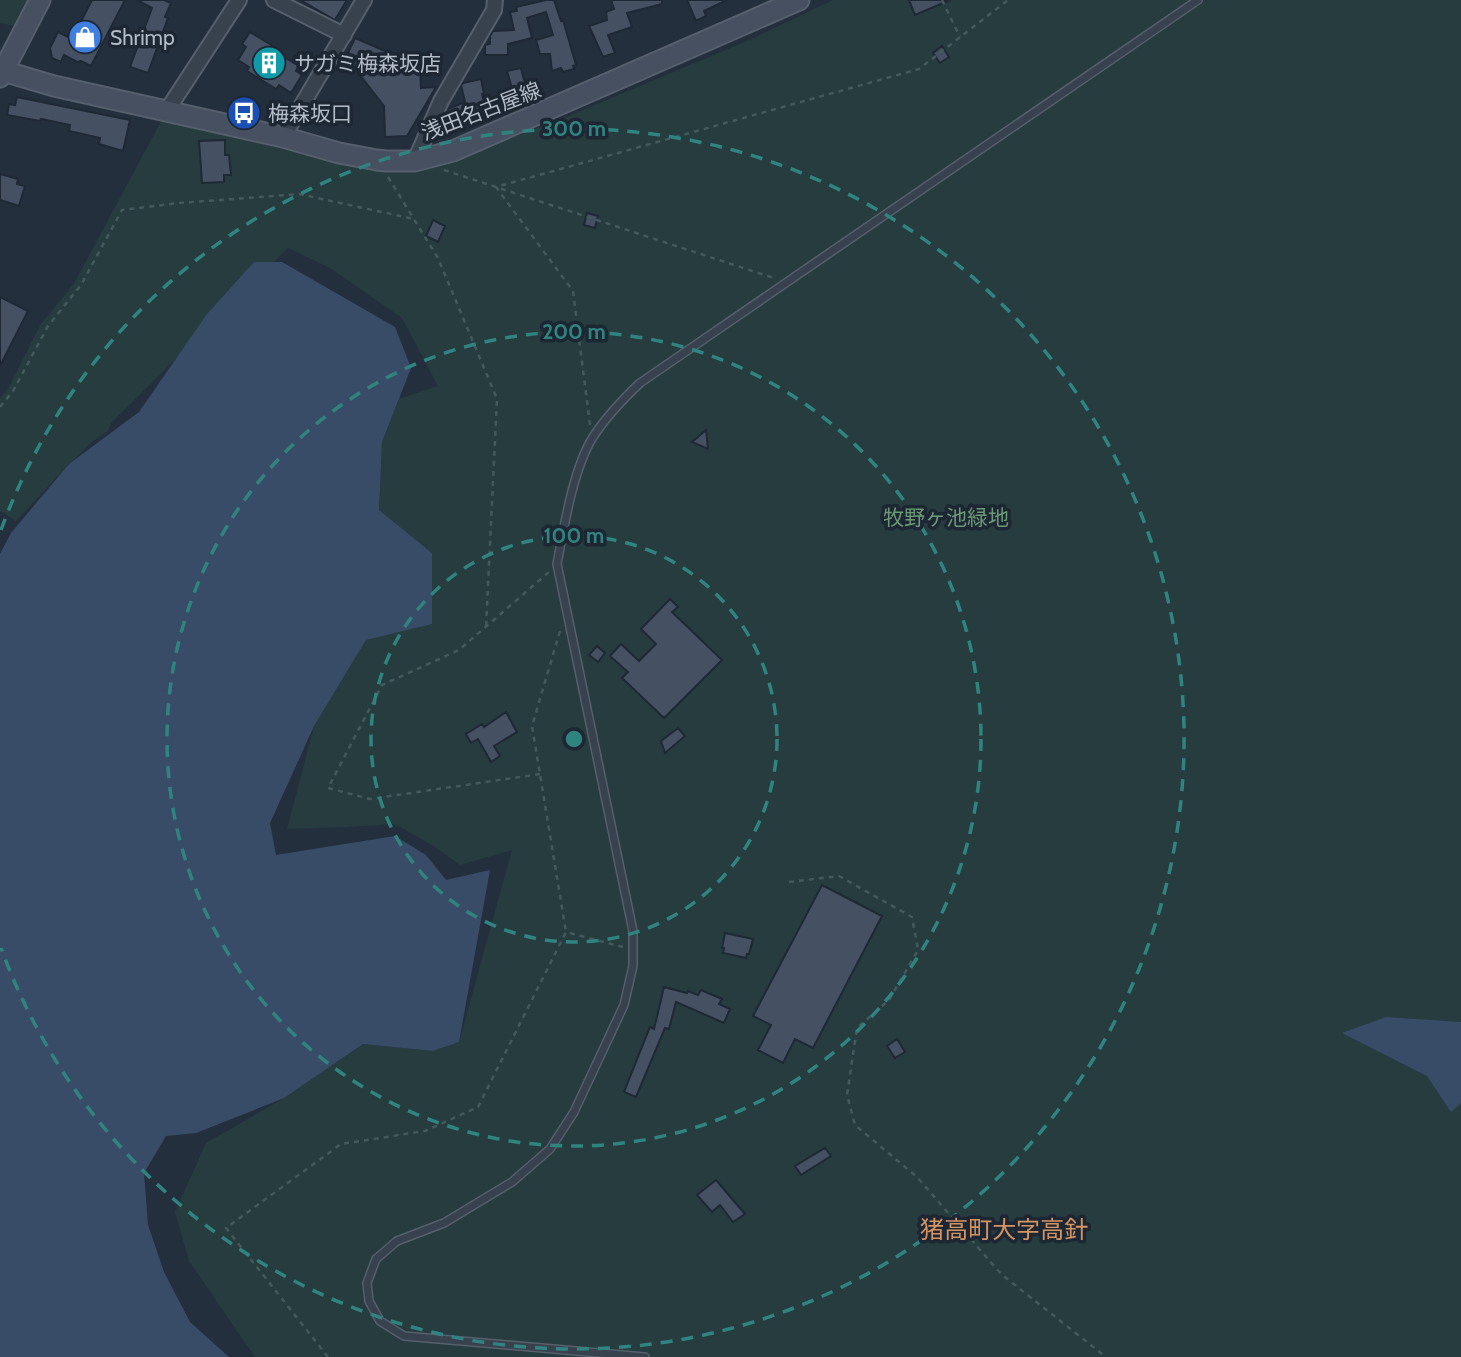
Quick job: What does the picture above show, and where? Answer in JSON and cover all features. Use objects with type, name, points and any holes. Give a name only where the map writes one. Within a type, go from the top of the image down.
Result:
[{"type":"main road","points":[[1,73],[40,0]]},
{"type":"main road","name":"浅田名古屋線","points":[[1,73],[283,137],[339,153],[386,161],[415,160],[453,151],[799,0]]},
{"type":"street","points":[[166,112],[239,0]]},
{"type":"street","points":[[274,0],[344,35]]},
{"type":"street","points":[[283,137],[364,0]]},
{"type":"street","points":[[415,160],[441,100],[494,10],[495,0]]},
{"type":"lane","points":[[645,1357],[404,1336],[380,1321],[369,1301],[367,1283],[376,1259],[397,1241],[444,1223],[512,1182],[550,1149],[574,1112],[624,1005],[633,966],[634,931],[557,564],[578,472],[592,439],[615,407],[640,383],[1198,0]]},
{"type":"path","points":[[942,0],[960,37]]},
{"type":"path","points":[[496,187],[919,69],[1008,0]]},
{"type":"path","points":[[377,160],[438,258],[498,399],[486,627]]},
{"type":"path","points":[[415,160],[788,282]]},
{"type":"path","points":[[496,187],[573,291],[592,439]]},
{"type":"path","points":[[0,407],[13,391],[48,326],[81,285],[122,210],[299,194],[414,219]]},
{"type":"path","points":[[540,774],[370,799],[328,788],[382,685],[459,650],[557,564]]},
{"type":"path","points":[[328,1357],[226,1228],[341,1144],[425,1131],[478,1107],[566,932],[532,726],[566,607]]},
{"type":"path","points":[[789,882],[839,876],[912,917],[918,950],[889,1000],[857,1028],[846,1095],[855,1125],[917,1177],[1001,1274],[1106,1357]]},
{"type":"path","points":[[566,932],[633,949]]},
{"type":"green space","points":[[0,0],[31,0],[20,27],[0,23]]},
{"type":"green space","name":"牧野ヶ池緑地","points":[[833,0],[1461,0],[1461,1357],[255,1357],[189,1261],[175,1212],[206,1143],[284,1098],[363,1044],[433,1051],[459,1042],[512,850],[460,865],[395,824],[287,829],[314,726],[366,640],[432,553],[379,510],[382,442],[399,399],[438,386],[402,318],[330,268],[288,248],[111,423],[108,431],[69,464],[16,521],[0,511],[0,398],[8,388],[41,324],[75,282],[166,112],[415,161],[545,126],[747,41]]},
{"type":"water","points":[[254,262],[282,262],[395,327],[411,368],[382,442],[379,510],[432,553],[432,624],[366,640],[314,726],[270,823],[276,855],[395,836],[426,855],[446,880],[490,870],[459,1042],[433,1051],[363,1044],[284,1098],[196,1133],[166,1136],[144,1173],[148,1225],[164,1272],[190,1322],[229,1357],[0,1357],[0,554],[11,533],[69,464],[139,412],[207,314]]},
{"type":"water","points":[[1386,1017],[1461,1022],[1461,1103],[1451,1112],[1427,1076],[1342,1033]]},
{"type":"building","points":[[92,0],[125,0],[91,66],[64,55],[61,62],[52,58],[50,48],[58,32],[72,39]]},
{"type":"building","points":[[137,0],[164,0],[171,3],[148,73],[130,67],[152,8]]},
{"type":"building","points":[[300,0],[347,0],[335,20]]},
{"type":"building","points":[[554,0],[561,21],[563,20],[576,65],[573,66],[574,69],[563,72],[561,68],[552,71],[550,54],[540,54],[536,40],[553,35],[546,12],[527,18],[532,38],[508,44],[508,55],[485,55],[485,45],[490,44],[493,31],[514,30],[510,12],[517,11],[516,7]]},
{"type":"building","points":[[611,0],[662,0],[662,4],[627,13],[632,27],[608,35],[615,53],[603,57],[589,26],[607,20],[606,12],[614,9]]},
{"type":"building","points":[[687,0],[727,0],[704,11],[706,16],[696,21]]},
{"type":"building","points":[[909,0],[950,0],[915,15]]},
{"type":"building","name":"サガミ梅森坂店","points":[[250,32],[299,66],[296,71],[302,75],[291,93],[279,85],[276,89],[247,71],[249,67],[238,60],[246,47],[242,44]]},
{"type":"building","points":[[355,38],[420,66],[421,88],[436,87],[407,136],[385,137],[384,106],[346,57]]},
{"type":"building","points":[[942,46],[949,57],[940,63],[933,53]]},
{"type":"building","points":[[521,68],[528,95],[515,99],[507,71]]},
{"type":"building","points":[[481,79],[487,114],[465,118],[466,122],[451,128],[446,115],[448,109],[465,102],[461,85]]},
{"type":"building","points":[[17,97],[130,120],[123,151],[99,144],[100,138],[69,131],[70,125],[7,115],[9,104],[15,105]]},
{"type":"building","points":[[225,140],[225,155],[229,155],[231,175],[224,175],[224,182],[202,183],[199,141]]},
{"type":"building","points":[[0,174],[18,179],[17,184],[25,186],[19,206],[0,200]]},
{"type":"building","points":[[587,213],[598,216],[595,228],[584,225]]},
{"type":"building","points":[[433,220],[445,226],[438,242],[426,236]]},
{"type":"building","points":[[0,297],[28,311],[0,366]]},
{"type":"building","points":[[706,430],[708,449],[692,442]]},
{"type":"building","points":[[670,599],[678,607],[672,612],[722,660],[664,718],[622,678],[628,672],[610,656],[621,644],[639,661],[656,644],[641,629]]},
{"type":"building","points":[[597,646],[605,653],[598,662],[589,655]]},
{"type":"building","points":[[506,712],[517,732],[494,746],[500,756],[491,762],[478,739],[471,743],[466,734],[482,724],[484,727]]},
{"type":"building","points":[[678,728],[685,736],[665,753],[661,741]]},
{"type":"building","points":[[822,885],[882,916],[813,1048],[795,1039],[783,1063],[758,1050],[771,1025],[753,1016]]},
{"type":"building","points":[[725,933],[753,939],[746,958],[723,953]]},
{"type":"building","points":[[664,987],[698,995],[701,990],[722,999],[719,1004],[730,1009],[724,1023],[676,1002],[669,1029],[665,1028],[636,1097],[624,1092],[650,1027],[654,1029]]},
{"type":"building","points":[[897,1039],[905,1052],[895,1058],[887,1046]]},
{"type":"building","points":[[825,1148],[831,1156],[801,1175],[795,1166]]},
{"type":"building","points":[[716,1180],[745,1214],[733,1222],[720,1205],[712,1212],[697,1195]]},
{"type":"place","name":"Shrimp","points":[[85,37]]},
{"type":"place","name":"サガミ梅森坂店","points":[[269,63]]},
{"type":"place","name":"梅森坂口","points":[[244,113]]},
{"type":"district","name":"猪高町大字高針","points":[[1004,1229]]}]
